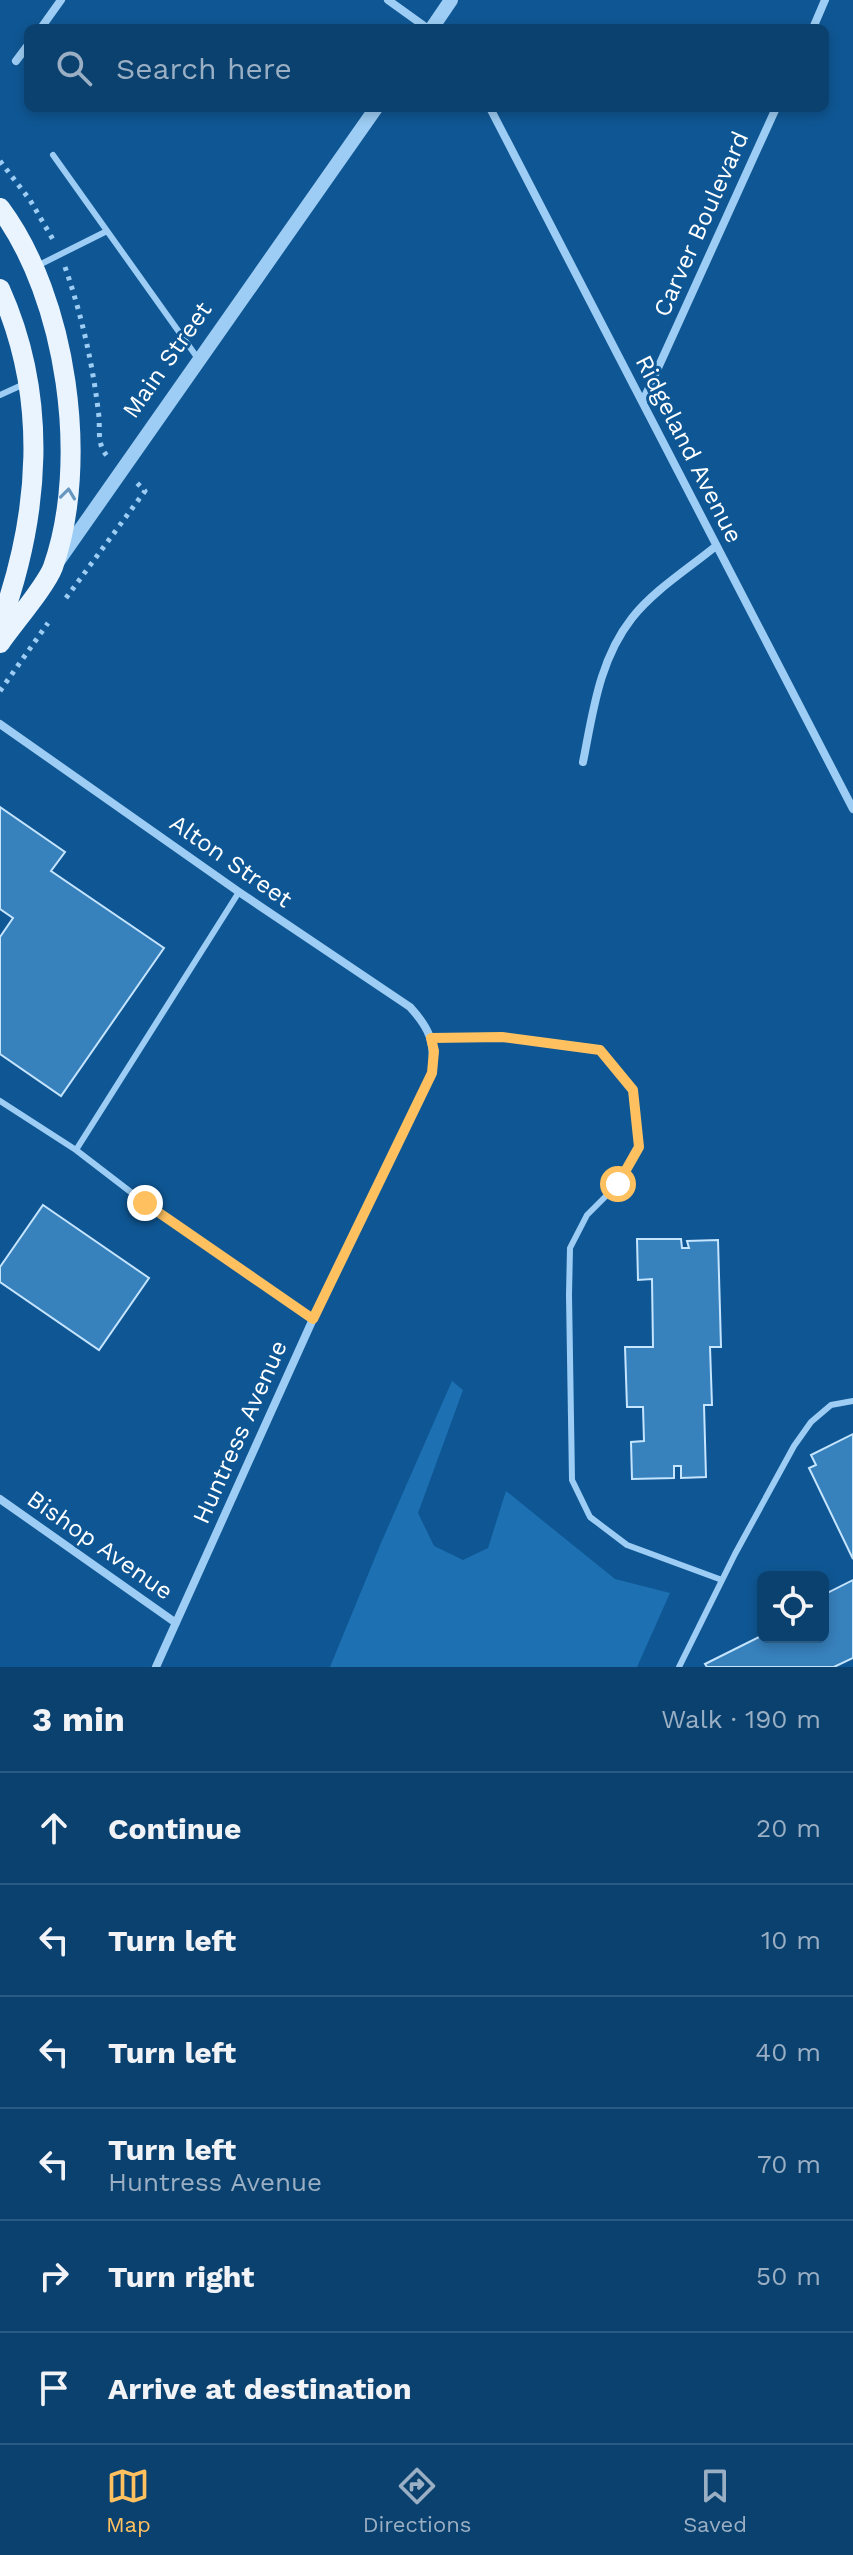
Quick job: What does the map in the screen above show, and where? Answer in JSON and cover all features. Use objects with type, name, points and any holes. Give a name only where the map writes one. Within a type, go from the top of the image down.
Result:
[{"type":"main road","points":[[0,208],[34,267],[45,295],[62,365],[70,427],[70,489],[52,570]]},
{"type":"main road","points":[[0,289],[10,312],[28,382],[33,423],[31,504],[24,545],[2,612]]},
{"type":"main road","name":"Main Street","points":[[0,643],[52,570]]},
{"type":"street","points":[[44,24],[61,0]]},
{"type":"street","points":[[388,0],[424,24]]},
{"type":"street","points":[[433,24],[451,0]]},
{"type":"street","points":[[815,24],[825,0]]},
{"type":"street","points":[[16,61],[24,50]]},
{"type":"street","name":"Main Street","points":[[52,570],[373,112]]},
{"type":"street","name":"Ridgeland Avenue","points":[[492,112],[853,809]]},
{"type":"street","name":"Carver Boulevard","points":[[643,401],[774,112]]},
{"type":"street","points":[[583,762],[604,666],[617,639],[652,598],[716,546]]},
{"type":"street","name":"Alton Street","points":[[0,724],[239,892],[410,1007],[423,1021],[431,1038]]},
{"type":"street","points":[[846,794],[853,785]]},
{"type":"street","name":"Huntress Avenue","points":[[156,1667],[313,1319],[432,1073],[434,1051],[431,1038]]},
{"type":"street","name":"Bishop Avenue","points":[[0,1499],[176,1623]]},
{"type":"lane","points":[[53,155],[199,360]]},
{"type":"lane","points":[[34,267],[107,231]]},
{"type":"lane","points":[[0,395],[28,382]]},
{"type":"lane","points":[[76,1150],[239,892]]},
{"type":"lane","points":[[431,1038],[502,1037],[600,1050],[633,1090],[639,1147],[618,1184],[587,1215],[570,1248],[572,1480],[590,1517],[627,1545],[722,1580]]},
{"type":"lane","points":[[0,1101],[76,1150],[145,1203],[313,1319]]},
{"type":"lane","points":[[679,1667],[794,1446],[811,1422],[831,1405],[853,1401]]},
{"type":"path","points":[[62,604],[145,491],[123,469]]},
{"type":"path","points":[[0,691],[53,616]]},
{"type":"shaded area","points":[[452,1381],[463,1390],[418,1513],[434,1546],[463,1560],[488,1548],[506,1491],[615,1579],[670,1593],[637,1667],[330,1667]]},
{"type":"building","points":[[0,807],[65,852],[51,871],[164,948],[61,1096],[0,1054],[0,937],[13,918],[0,909]]},
{"type":"building","points":[[43,1205],[149,1278],[99,1350],[0,1282],[0,1267]]},
{"type":"building","points":[[637,1239],[681,1239],[682,1248],[689,1248],[687,1241],[718,1240],[721,1347],[710,1347],[712,1405],[704,1405],[706,1477],[681,1478],[681,1466],[674,1466],[674,1478],[632,1479],[631,1442],[644,1441],[643,1407],[627,1407],[625,1347],[653,1347],[652,1279],[638,1280]]},
{"type":"building","points":[[853,1434],[853,1559],[809,1468],[816,1465],[811,1455]]},
{"type":"building","points":[[853,1580],[853,1658],[834,1667],[707,1667],[705,1664],[757,1638],[757,1643],[829,1643],[829,1592]]},
{"type":"route","points":[[145,1203],[313,1319],[432,1073],[434,1051],[431,1038],[502,1037],[600,1050],[633,1090],[639,1147],[618,1184]]}]
